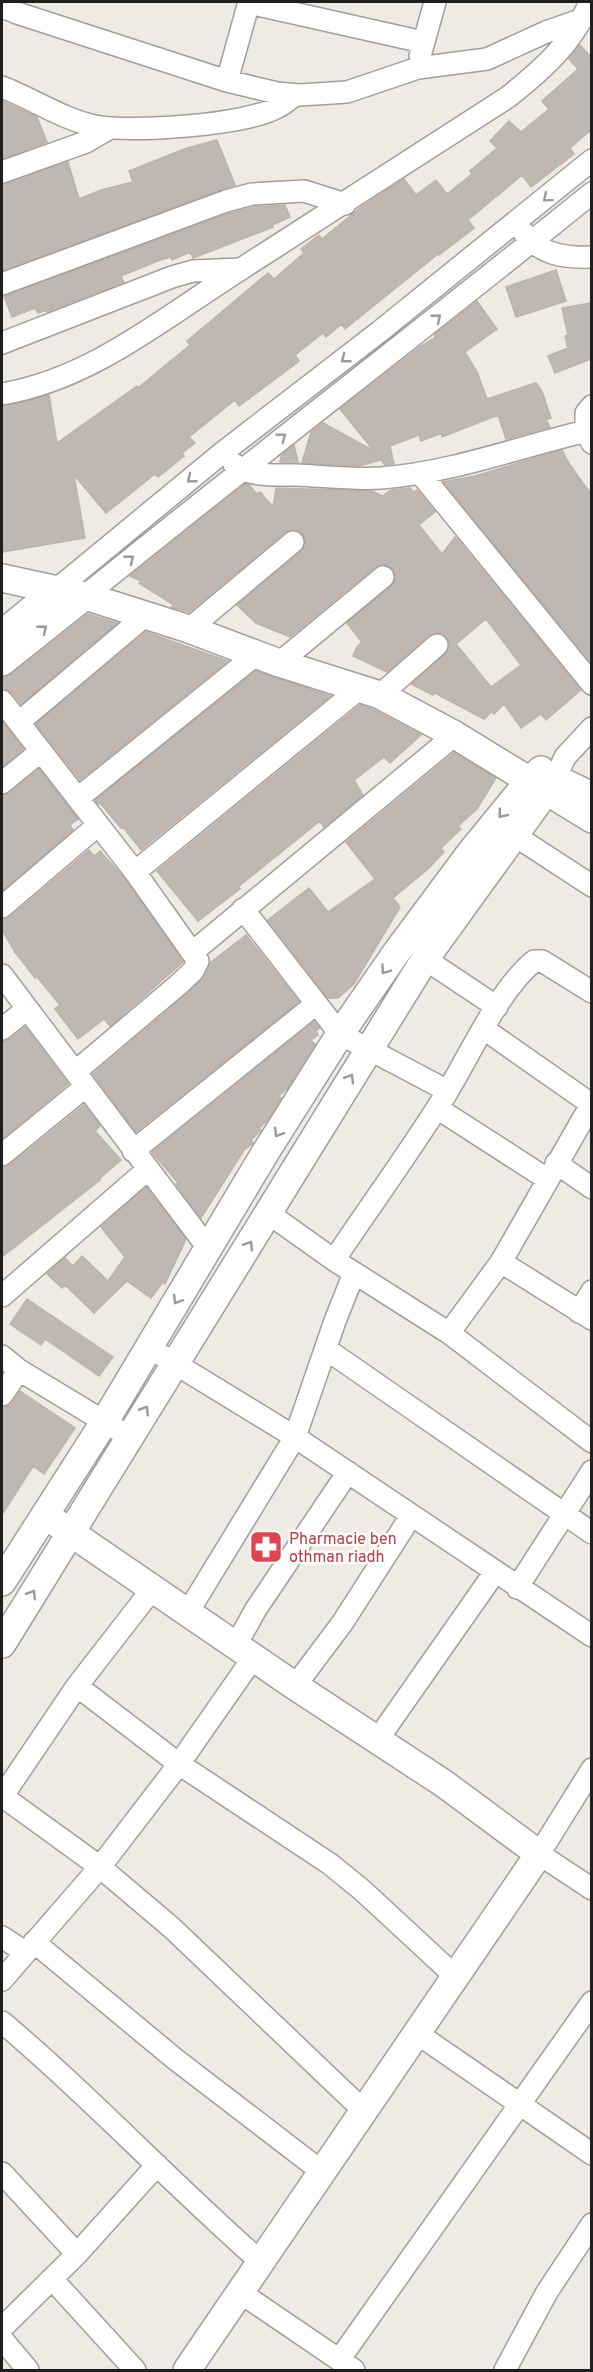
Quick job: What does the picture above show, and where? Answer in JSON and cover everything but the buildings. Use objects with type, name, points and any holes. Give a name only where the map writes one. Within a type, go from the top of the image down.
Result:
[{"type":"street","points":[[227,81],[249,2],[423,42]]},
{"type":"street","points":[[418,68],[435,2]]},
{"type":"street","points":[[2,3],[5,8],[17,14],[227,81],[295,95],[328,95],[347,92],[418,68],[487,59],[546,32],[586,10]]},
{"type":"street","points":[[2,394],[32,389],[86,366],[134,341],[240,269],[345,204],[508,97],[549,63],[567,42],[586,10]]},
{"type":"street","points":[[2,87],[81,122],[110,128],[158,127],[245,118],[275,109],[295,95]]},
{"type":"street","points":[[2,172],[86,142],[110,128]]},
{"type":"street","points":[[2,634],[222,453],[516,224],[591,160]]},
{"type":"street","points":[[2,284],[226,201],[252,194],[304,191],[345,204]]},
{"type":"street","points":[[2,662],[240,470],[395,351],[591,193]]},
{"type":"street","points":[[516,224],[540,249],[556,255],[591,257]]},
{"type":"street","points":[[2,343],[172,277],[193,271],[240,269]]},
{"type":"street","points":[[379,332],[395,351]]},
{"type":"street","points":[[222,453],[240,470],[266,474],[381,478],[420,473],[589,437],[586,414],[591,406]]},
{"type":"street","points":[[420,473],[591,684]]},
{"type":"street","points":[[189,629],[293,542]]},
{"type":"street","points":[[78,798],[383,577]]},
{"type":"street","points":[[2,578],[85,596],[189,629],[268,659],[370,692],[455,735],[504,764],[547,776],[591,796]]},
{"type":"street","points":[[18,722],[145,616]]},
{"type":"street","points":[[135,872],[370,692],[437,645]]},
{"type":"street","points":[[2,701],[135,872],[194,951],[198,962],[193,970],[2,1155]]},
{"type":"street","points":[[2,1582],[105,1421],[207,1248],[340,1034],[396,953],[465,861],[591,728]]},
{"type":"street","points":[[194,951],[455,735]]},
{"type":"street","points":[[2,783],[41,751]]},
{"type":"street","points":[[547,776],[591,819]]},
{"type":"street","points":[[2,1644],[368,1049],[425,959],[514,835],[547,776]]},
{"type":"street","points":[[2,906],[98,825]]},
{"type":"street","points":[[514,835],[591,886]]},
{"type":"street","points":[[243,909],[340,1034],[368,1049],[551,1171],[591,1188]]},
{"type":"street","points":[[425,959],[497,1007]]},
{"type":"street","points":[[334,1260],[442,1099],[497,1007],[526,967],[538,960],[591,992]]},
{"type":"street","points":[[2,975],[207,1248]]},
{"type":"street","points":[[133,1151],[316,1004]]},
{"type":"street","points":[[2,1029],[27,1009]]},
{"type":"street","points":[[449,1333],[501,1262],[591,1103],[484,1029]]},
{"type":"street","points":[[2,1296],[147,1170]]},
{"type":"street","points":[[268,1214],[334,1260],[449,1333],[591,1442]]},
{"type":"street","points":[[501,1262],[585,1315],[591,1291]]},
{"type":"street","points":[[188,1612],[295,1437],[354,1273]]},
{"type":"street","points":[[148,1347],[295,1437],[591,1636]]},
{"type":"street","points":[[326,1349],[591,1533]]},
{"type":"street","points":[[2,1356],[19,1370],[128,1436]]},
{"type":"street","points":[[2,1395],[19,1370]]},
{"type":"street","points":[[517,1588],[591,1471]]},
{"type":"street","points":[[2,1980],[100,1867],[179,1764],[245,1652],[256,1609],[348,1472]]},
{"type":"street","points":[[45,1515],[295,1686],[443,1783],[539,1854],[591,1889]]},
{"type":"street","points":[[295,1686],[343,1622],[411,1516]]},
{"type":"street","points":[[378,1739],[495,1572]]},
{"type":"street","points":[[153,1588],[77,1686],[2,1796],[100,1867],[180,1935],[363,2110]]},
{"type":"street","points":[[77,1686],[179,1764],[330,1864],[362,1890],[456,1977]]},
{"type":"street","points":[[187,2370],[539,1854],[591,1769]]},
{"type":"street","points":[[2,1937],[29,1947],[321,2171]]},
{"type":"street","points":[[241,2293],[347,2365],[518,2105],[591,2002]]},
{"type":"street","points":[[2,2022],[57,2068],[218,2224],[261,2262]]},
{"type":"street","points":[[418,2034],[591,2154]]},
{"type":"street","points":[[2,2328],[52,2279],[158,2165]]},
{"type":"street","points":[[2,2173],[76,2253]]},
{"type":"street","points":[[505,2370],[552,2284],[591,2224]]},
{"type":"street","points":[[52,2279],[135,2370]]},
{"type":"street","points":[[2,2339],[28,2370]]},
{"type":"place","name":"Pharmacie ben othman riadh","points":[[266,1547]]}]
